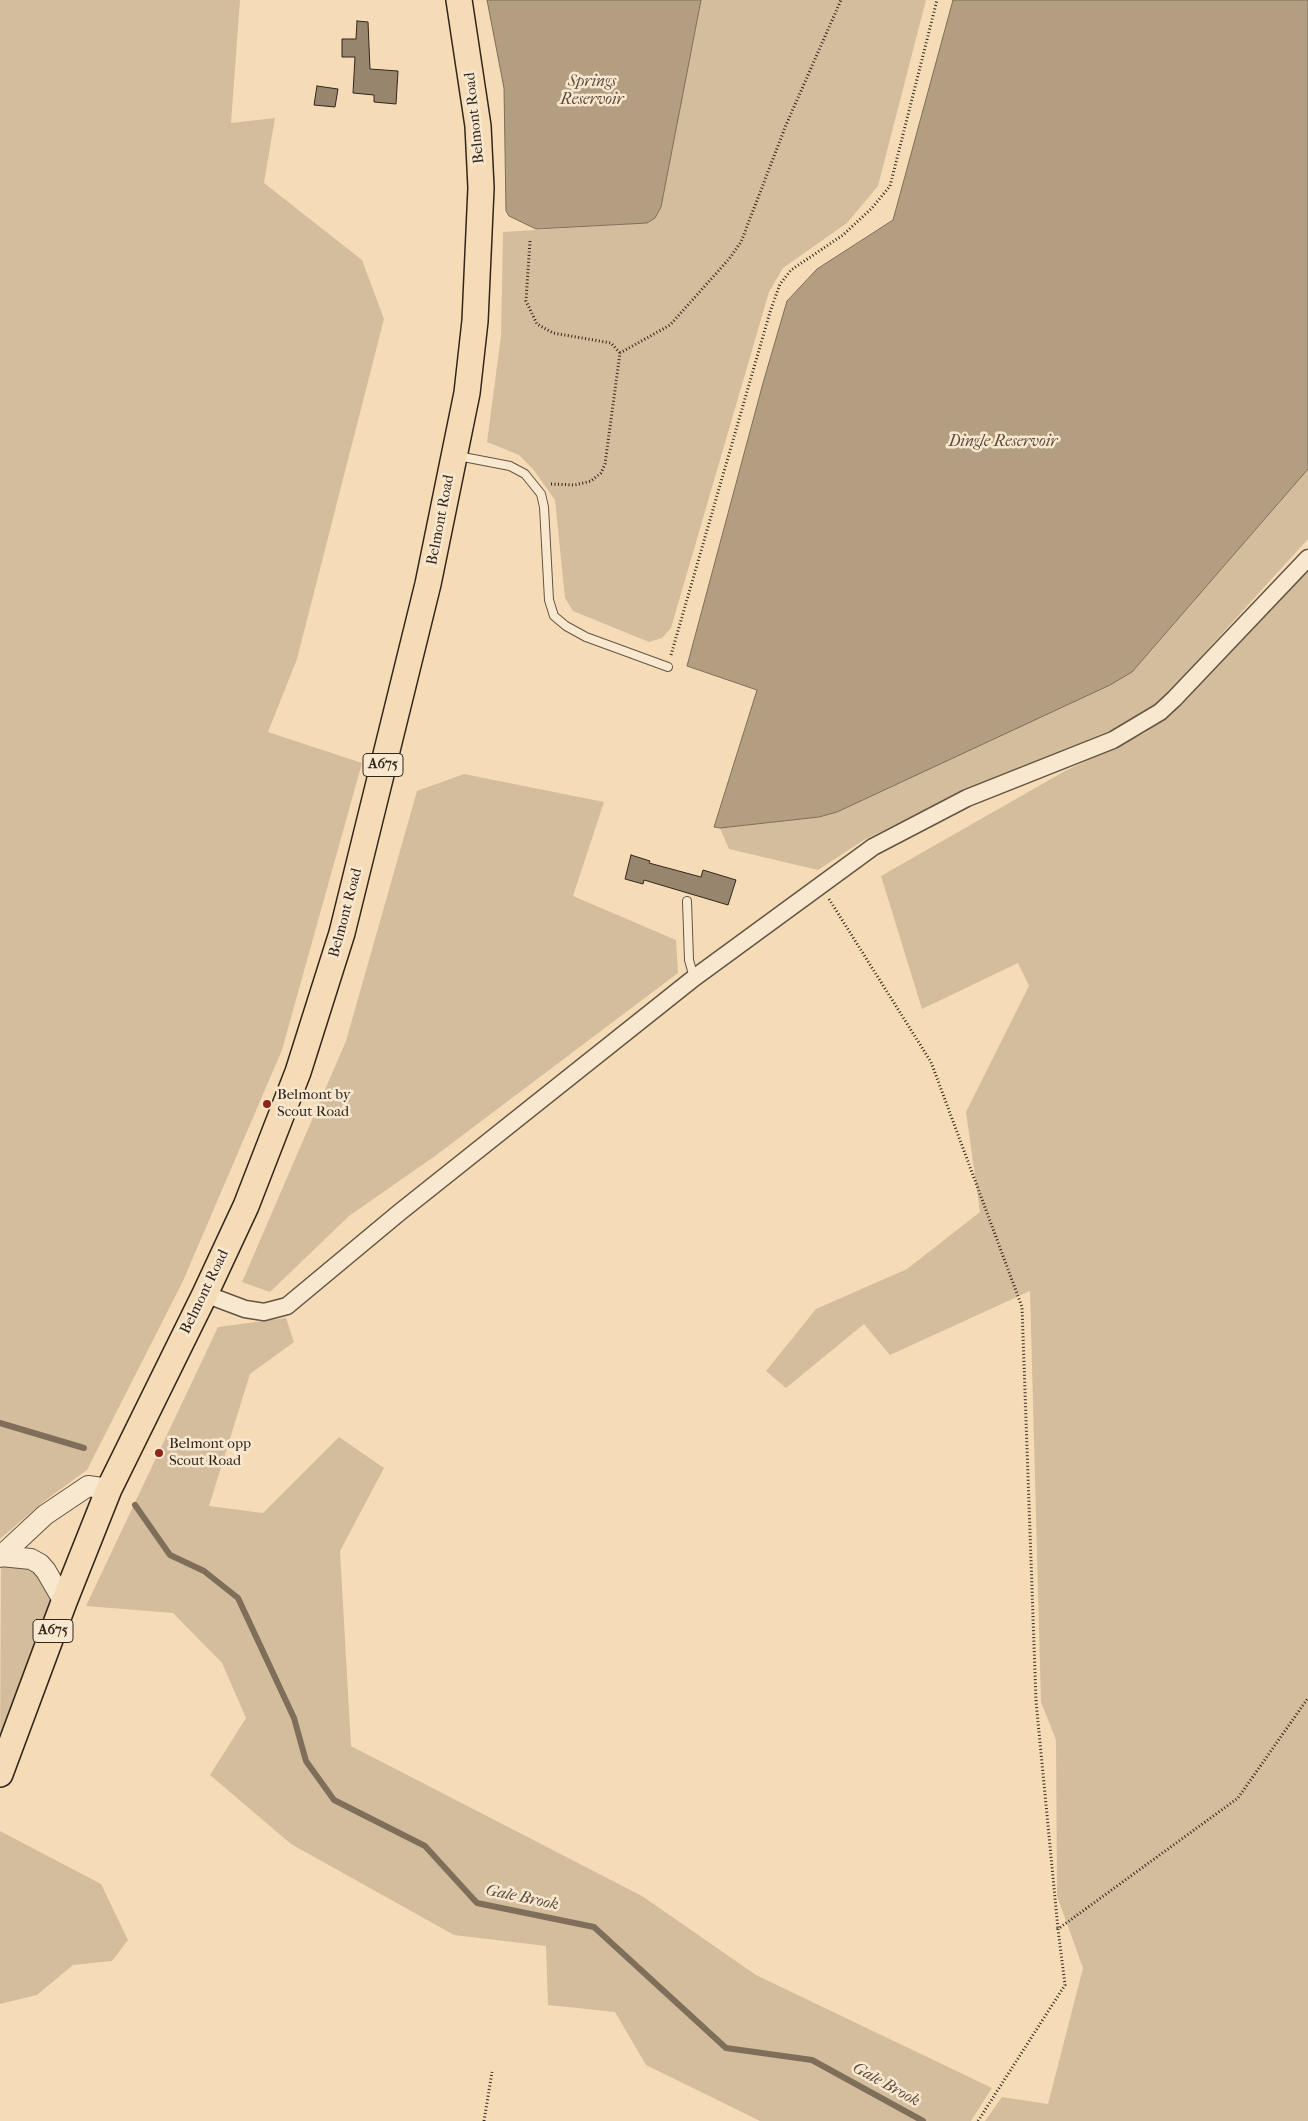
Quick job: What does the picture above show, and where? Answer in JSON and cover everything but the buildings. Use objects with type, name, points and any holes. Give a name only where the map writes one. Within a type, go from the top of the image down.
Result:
[{"type":"main road","name":"Belmont Road","points":[[0,1774],[64,1602],[109,1489],[246,1206],[298,1072],[342,933],[428,584],[466,393],[475,321],[481,188],[478,126],[459,0]]},
{"type":"street","points":[[205,1294],[245,1309],[264,1312],[287,1306],[400,1212],[694,978],[873,847],[967,798],[1113,740],[1160,712],[1174,700],[1308,558]]},
{"type":"street","points":[[0,1557],[45,1515],[88,1486],[109,1489]]},
{"type":"street","points":[[0,1557],[31,1559],[40,1564],[64,1602]]},
{"type":"lane","points":[[454,455],[510,466],[525,474],[541,494],[544,507],[549,600],[554,616],[566,626],[586,637],[668,667]]},
{"type":"lane","points":[[687,902],[689,960],[694,978]]},
{"type":"path","points":[[620,353],[670,325],[729,259],[741,242],[786,125],[841,0]]},
{"type":"path","points":[[668,667],[770,312],[780,284],[791,270],[843,235],[872,208],[890,186],[937,0]]},
{"type":"path","points":[[530,241],[526,301],[536,324],[553,333],[611,343],[620,353],[605,464],[601,473],[592,481],[575,485],[534,484]]},
{"type":"path","points":[[820,885],[931,1062],[1022,1307],[1036,1701],[1065,1985],[978,2121]]},
{"type":"path","points":[[1058,1929],[1238,1798],[1308,1698]]},
{"type":"path","points":[[484,2121],[492,2072]]},
{"type":"shaded area","points":[[0,0],[240,0],[231,123],[275,118],[264,183],[362,260],[384,319],[297,659],[268,732],[362,763],[282,1050],[183,1281],[87,1470],[43,1502],[0,1539]]},
{"type":"shaded area","points":[[701,0],[926,0],[878,186],[847,223],[783,268],[769,292],[671,628],[662,638],[649,642],[573,611],[565,598],[555,500],[533,469],[519,455],[487,442],[501,336],[503,232],[647,223],[655,218],[661,207]]},
{"type":"shaded area","points":[[1308,469],[1308,539],[1158,704],[1119,727],[970,788],[864,840],[818,870],[729,849],[720,828],[819,817],[837,812],[1132,672]]},
{"type":"shaded area","points":[[1308,570],[1308,2121],[985,2121],[1002,2097],[1048,2104],[1083,1968],[1057,1896],[1056,1740],[1041,1702],[1030,1291],[890,1355],[864,1324],[786,1388],[766,1371],[816,1309],[907,1269],[980,1212],[966,1112],[1029,986],[1018,963],[922,1009],[881,876],[1065,771],[1145,733],[1177,708]]},
{"type":"shaded area","points":[[464,774],[604,802],[573,896],[676,940],[678,973],[435,1156],[349,1216],[270,1292],[242,1282],[346,1041],[417,791]]},
{"type":"shaded area","points":[[286,1318],[294,1342],[250,1374],[209,1506],[263,1513],[339,1437],[384,1468],[340,1551],[351,1746],[642,1896],[756,1975],[992,2088],[971,2121],[760,2121],[646,2065],[615,2012],[548,2005],[546,1946],[454,1935],[291,1844],[210,1775],[246,1718],[222,1663],[173,1613],[86,1606],[218,1327]]},
{"type":"shaded area","points":[[1,1556],[40,1575],[64,1602],[0,1774]]},
{"type":"shaded area","points":[[0,1831],[101,1884],[128,1940],[112,1961],[73,1965],[37,1995],[0,2004]]},
{"type":"water","name":"Springs Reservoir","points":[[487,0],[701,0],[661,207],[655,218],[647,223],[536,229],[509,216],[506,211],[504,88]]},
{"type":"water","name":"Dingle Reservoir","points":[[953,0],[1308,0],[1308,469],[1132,672],[1110,685],[837,812],[819,817],[720,828],[714,827],[757,690],[687,666],[763,383],[787,301],[817,269],[893,220]]},
{"type":"waterway","name":"Gale Brook","points":[[0,1423],[84,1448]]},
{"type":"waterway","name":"Gale Brook","points":[[135,1505],[170,1555],[204,1571],[238,1598],[294,1718],[306,1761],[334,1800],[425,1846],[477,1903],[594,1927],[726,2048],[812,2060],[923,2121]]},
{"type":"place","name":"Belmont by Scout Road","points":[[267,1104]]},
{"type":"place","name":"Belmont opp Scout Road","points":[[159,1453]]}]
